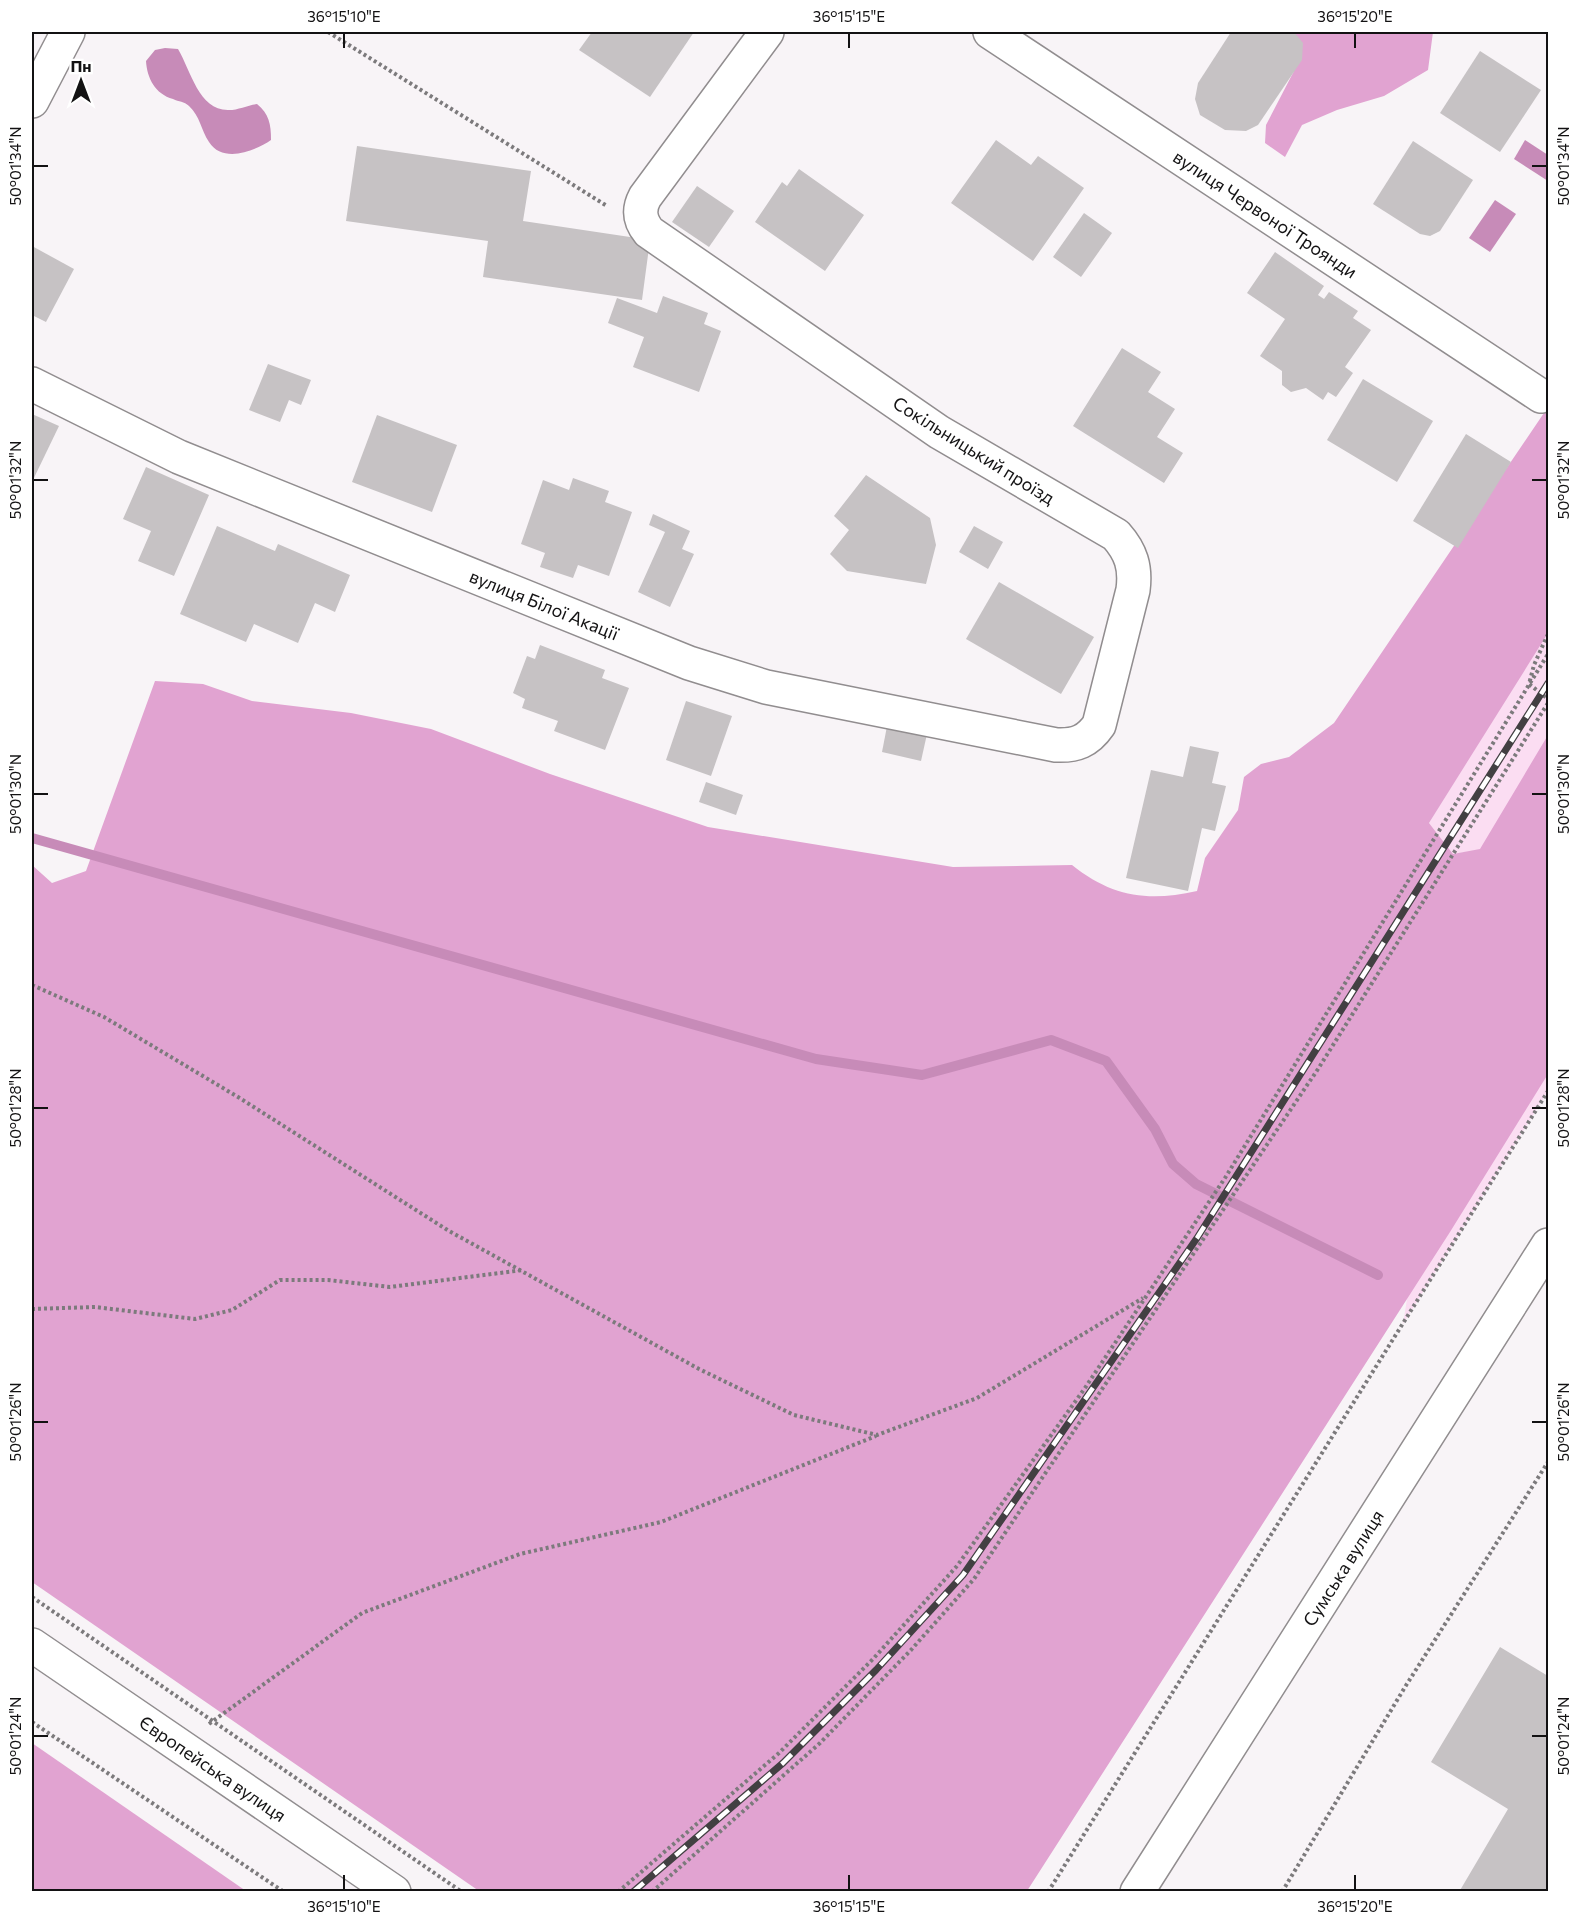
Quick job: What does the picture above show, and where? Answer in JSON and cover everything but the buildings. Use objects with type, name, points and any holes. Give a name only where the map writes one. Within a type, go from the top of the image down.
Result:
[{"type":"street","points":[[32,101],[68,32]]},
{"type":"street","points":[[649,232],[641,219],[640,212],[645,197],[767,32]]},
{"type":"street","name":"вулиця Червоної Троянди","points":[[990,32],[1541,396]]},
{"type":"street","name":"Сокільницький проїзд","points":[[649,232],[939,432],[1116,535],[1126,547],[1135,575],[1133,590],[1099,725],[1092,735],[1081,743]]},
{"type":"street","name":"вулиця Білої Акації","points":[[32,384],[179,457],[689,663],[777,689],[1056,746],[1081,743]]},
{"type":"street","name":"Сумська вулиця","points":[[1137,1892],[1548,1245]]},
{"type":"street","name":"Європейська вулиця","points":[[32,1645],[394,1892]]},
{"type":"path","points":[[328,32],[649,232]]},
{"type":"path","points":[[1529,684],[1534,665],[1548,634]]},
{"type":"path","points":[[618,1892],[779,1753],[934,1594],[957,1566],[1085,1388],[1225,1178],[1548,654]]},
{"type":"path","points":[[652,1892],[820,1743],[911,1650],[974,1579],[1217,1222],[1318,1069],[1548,701],[1529,684]]},
{"type":"path","points":[[32,985],[104,1017],[238,1097],[449,1231],[524,1270],[699,1369],[794,1416],[877,1435]]},
{"type":"path","points":[[1048,1892],[1548,1091]]},
{"type":"path","points":[[32,1309],[95,1307],[195,1319],[231,1310],[280,1280],[328,1280],[390,1287],[524,1270]]},
{"type":"path","points":[[180,1746],[362,1613],[520,1554],[661,1522],[877,1435],[977,1398],[1146,1296]]},
{"type":"path","points":[[1282,1892],[1405,1687],[1548,1462]]},
{"type":"path","points":[[32,1597],[462,1892]]},
{"type":"path","points":[[32,1722],[284,1892]]},
{"type":"shaded area","points":[[1294,32],[1433,32],[1428,70],[1384,96],[1337,110],[1302,125],[1285,157],[1265,143],[1266,125],[1294,71]]},
{"type":"shaded area","points":[[178,49],[197,88],[210,104],[219,109],[229,110],[257,104],[269,120],[271,140],[257,148],[239,153],[222,153],[215,149],[206,137],[193,110],[185,103],[161,93],[150,79],[146,61],[155,50]]},
{"type":"shaded area","points":[[1525,140],[1548,155],[1548,181],[1514,159]]},
{"type":"shaded area","points":[[1495,200],[1516,214],[1490,252],[1469,238]]},
{"type":"shaded area","points":[[1548,407],[1548,633],[1429,823],[1453,854],[1480,849],[1548,735],[1548,1074],[1450,1232],[1027,1891],[479,1891],[32,1582],[32,865],[52,883],[86,871],[155,681],[203,684],[252,701],[351,713],[431,729],[550,774],[708,827],[953,867],[1072,865],[1087,876],[1116,890],[1146,896],[1197,891],[1205,858],[1238,810],[1244,777],[1261,764],[1289,757],[1334,723]]},
{"type":"shaded area","points":[[1548,631],[1548,1091],[1403,1324],[1479,850],[1453,854],[1429,823]]},
{"type":"shaded area","points":[[32,1743],[246,1891],[32,1891]]},
{"type":"waterway","points":[[32,838],[816,1059],[922,1075],[1051,1040],[1106,1061],[1155,1129],[1173,1164],[1196,1184],[1378,1275]]},
{"type":"railway","points":[[633,1892],[783,1763],[876,1670],[963,1575],[1197,1238],[1548,683]]}]
